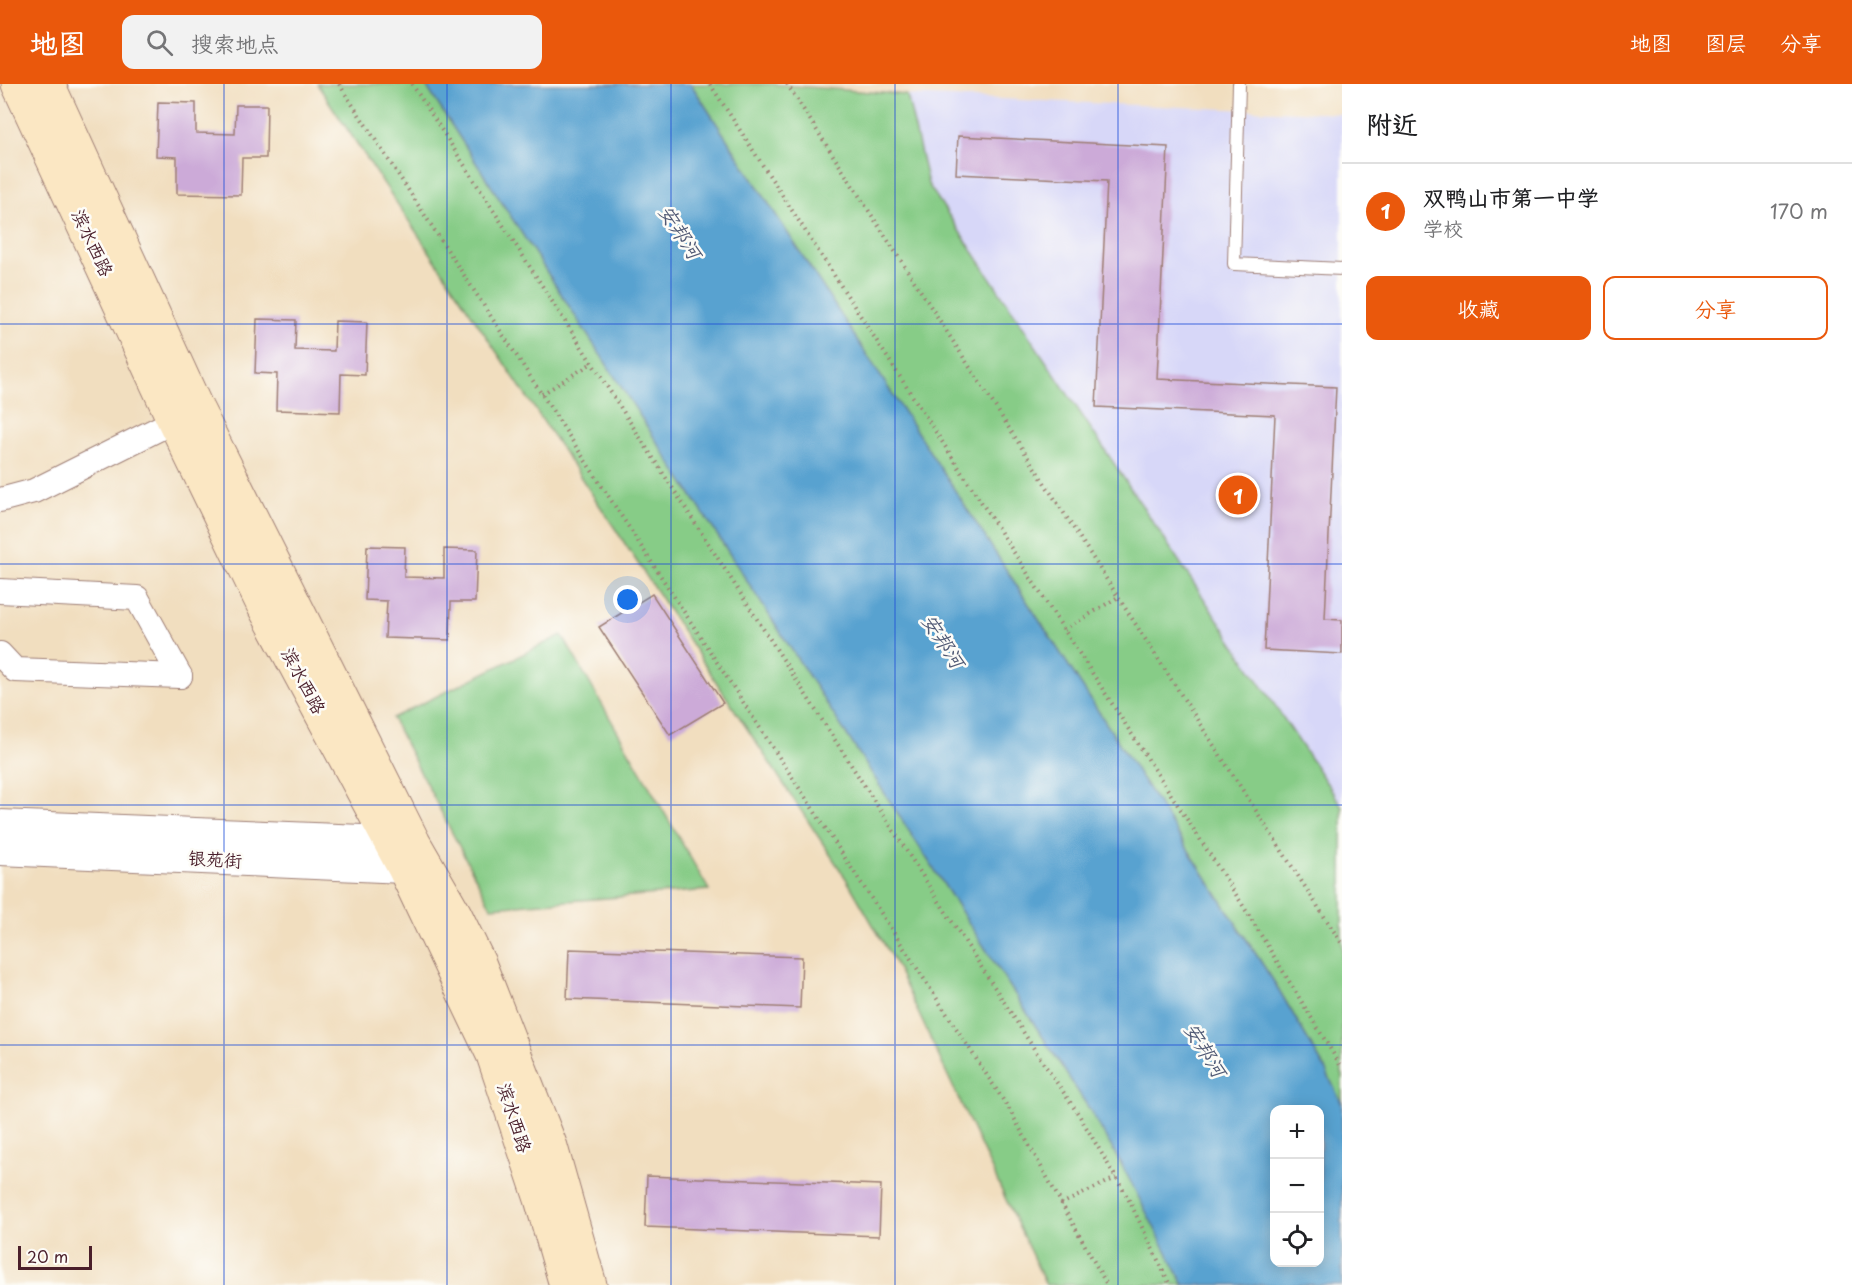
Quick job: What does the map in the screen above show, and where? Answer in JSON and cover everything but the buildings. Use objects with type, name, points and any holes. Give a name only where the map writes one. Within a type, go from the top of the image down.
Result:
[{"type":"main road","name":"滨水西路","points":[[18,84],[409,855],[493,1055],[541,1199],[566,1285]]},
{"type":"main road","name":"滨水西路","points":[[48,84],[185,415]]},
{"type":"main road","name":"滨水西路","points":[[409,855],[455,914],[479,963],[551,1147],[590,1285]]},
{"type":"street","points":[[0,500],[34,491],[185,415]]},
{"type":"street","points":[[0,591],[137,598],[180,676],[15,670],[0,654]]},
{"type":"street","name":"银苑街","points":[[0,825],[409,855]]},
{"type":"street","name":"银苑街","points":[[0,850],[409,855]]},
{"type":"lane","points":[[1239,84],[1234,264],[1342,269]]},
{"type":"path","points":[[339,84],[1009,1109],[1107,1285]]},
{"type":"path","points":[[412,84],[1027,1038],[1079,1115],[1128,1197],[1170,1285]]},
{"type":"path","points":[[710,84],[1242,904],[1342,1068]]},
{"type":"path","points":[[787,84],[1342,944]]},
{"type":"path","points":[[542,394],[592,363]]},
{"type":"path","points":[[1064,630],[1118,597]]},
{"type":"path","points":[[1061,1204],[1116,1178]]},
{"type":"shaded area","points":[[907,95],[1342,114],[1342,806],[928,183]]},
{"type":"green space","points":[[317,84],[425,84],[1090,1110],[1123,1167],[1184,1285],[1046,1285],[894,961],[847,880]]},
{"type":"green space","points":[[691,84],[771,84],[907,95],[928,184],[1342,806],[1342,1104],[1324,1067],[1276,985]]},
{"type":"green space","points":[[562,635],[709,890],[491,907],[392,718]]},
{"type":"water","name":"安邦河","points":[[425,84],[691,84],[1276,985],[1324,1067],[1342,1104],[1342,1285],[1184,1285],[1123,1167],[1090,1110]]},
{"type":"place","name":"双鸭山市第一中学","points":[[1238,495]]}]
